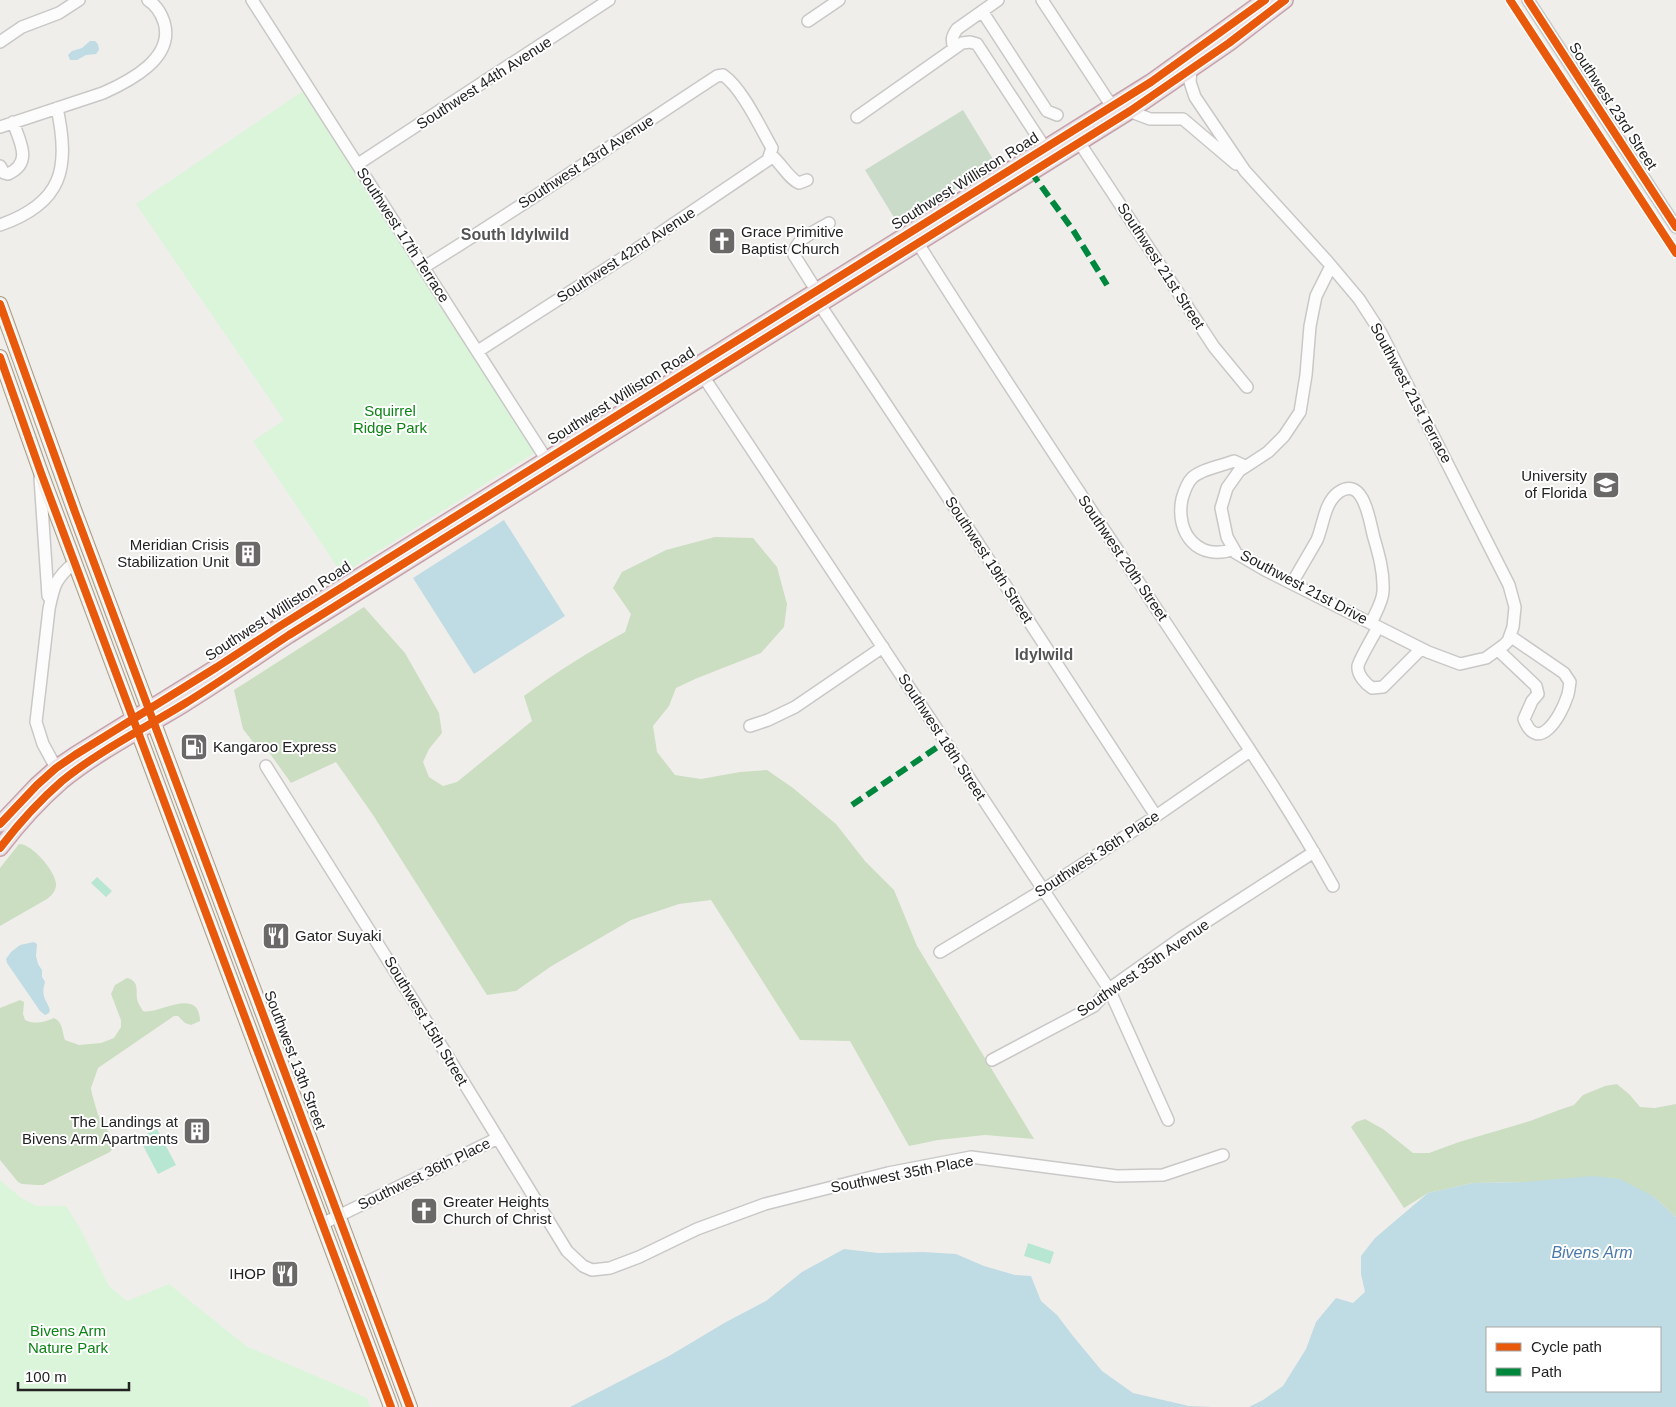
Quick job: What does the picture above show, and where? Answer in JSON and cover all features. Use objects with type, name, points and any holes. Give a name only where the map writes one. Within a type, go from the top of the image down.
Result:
[{"type":"highway","name":"Southwest Williston Road","points":[[914,237],[1045,148],[1186,58],[1265,0]]},
{"type":"highway","name":"Southwest Williston Road","points":[[0,848],[60,774],[94,742],[135,725],[151,716],[914,237],[1130,111],[1191,70],[1285,0]]},
{"type":"highway","name":"Southwest Williston Road","points":[[0,824],[18,804],[60,774]]},
{"type":"main road","name":"Southwest 13th Street","points":[[0,304],[151,716],[410,1407]]},
{"type":"main road","points":[[18,355],[1,358],[41,473],[391,1407]]},
{"type":"main road","points":[[54,506],[71,500]]},
{"type":"main road","points":[[74,562],[80,541],[79,522]]},
{"type":"main road","points":[[214,937],[233,934]]},
{"type":"main road","points":[[280,1112],[297,1106]]},
{"type":"street","points":[[0,42],[22,27],[60,12],[79,0]]},
{"type":"street","points":[[0,127],[120,86],[154,61],[163,47],[166,30],[159,11],[148,0]]},
{"type":"street","name":"Southwest 17th Terrace","points":[[252,0],[478,351],[549,465]]},
{"type":"street","name":"Southwest 44th Avenue","points":[[358,164],[609,0]]},
{"type":"street","points":[[808,21],[839,0]]},
{"type":"street","points":[[954,48],[952,35],[957,29],[998,0]]},
{"type":"street","points":[[1042,0],[1113,105],[1130,111]]},
{"type":"street","name":"Southwest 23rd Street","points":[[1528,0],[1676,227]]},
{"type":"street","points":[[982,11],[1047,111],[1057,115]]},
{"type":"street","points":[[857,117],[954,48],[962,43],[970,42],[977,44],[1045,148]]},
{"type":"street","name":"Southwest 21st Terrace","points":[[1191,70],[1190,82],[1195,97],[1245,171]]},
{"type":"street","name":"Southwest 43rd Avenue","points":[[424,267],[709,81],[723,75],[730,80],[751,112],[772,148],[771,155]]},
{"type":"street","points":[[0,225],[36,207],[46,199],[60,174],[64,156],[63,135],[58,108]]},
{"type":"street","name":"Southwest 21st Terrace","points":[[1130,111],[1150,119],[1183,119],[1245,171],[1359,299],[1381,333],[1509,585],[1515,607],[1513,627],[1504,644]]},
{"type":"street","points":[[0,166],[4,173],[8,174],[18,168],[22,160],[22,147],[13,122]]},
{"type":"street","name":"Southwest 21st Street","points":[[1079,142],[1214,347],[1247,387]]},
{"type":"street","points":[[771,155],[794,181],[799,183],[807,180]]},
{"type":"street","name":"Southwest 42nd Avenue","points":[[478,351],[691,213],[768,160],[771,155]]},
{"type":"street","name":"Southwest 19th Street","points":[[829,223],[799,243],[794,249],[794,255],[818,297],[1156,816]]},
{"type":"street","name":"Southwest 20th Street","points":[[914,237],[1062,467],[1250,751],[1334,886]]},
{"type":"street","name":"Southwest 21st Drive","points":[[1331,266],[1316,296],[1310,326],[1306,375],[1300,412],[1284,436],[1268,452],[1239,470],[1227,488],[1221,508],[1227,537],[1236,553],[1265,570],[1421,648],[1460,664],[1486,658],[1504,644]]},
{"type":"street","name":"Southwest 18th Street","points":[[700,371],[1109,989],[1168,1120]]},
{"type":"street","points":[[1234,549],[1224,553],[1213,553],[1200,549],[1184,531],[1180,507],[1184,492],[1192,478],[1210,469],[1234,462],[1245,466]]},
{"type":"street","points":[[41,473],[40,484],[46,546],[49,609]]},
{"type":"street","points":[[1292,583],[1317,539],[1330,501],[1341,491],[1347,489],[1355,490],[1364,500],[1369,514],[1378,551],[1384,593],[1375,625],[1358,665],[1359,673],[1372,688],[1383,687],[1421,648]]},
{"type":"street","points":[[60,774],[43,744],[36,722],[49,609],[55,583],[74,562]]},
{"type":"street","points":[[1504,644],[1564,673],[1570,682],[1568,697],[1557,719],[1552,727],[1545,732],[1539,734],[1532,732],[1527,726],[1524,718],[1532,701],[1538,694],[1536,686],[1504,644]]},
{"type":"street","points":[[750,726],[795,707],[883,647]]},
{"type":"street","name":"Southwest 36th Place","points":[[940,952],[1043,890],[1156,816],[1250,751]]},
{"type":"street","name":"Southwest 15th Street","points":[[266,766],[380,946],[567,1251],[583,1266],[592,1270]]},
{"type":"street","name":"Southwest 35th Avenue","points":[[992,1060],[1094,1006],[1109,989],[1181,938],[1314,852]]},
{"type":"street","name":"Southwest 36th Place","points":[[322,1224],[498,1138]]},
{"type":"street","name":"Southwest 35th Place","points":[[592,1270],[610,1268],[639,1257],[697,1229],[765,1204],[888,1173],[971,1157],[1117,1176],[1164,1175],[1223,1155]]},
{"type":"green space","name":"Squirrel Ridge Park","points":[[303,91],[536,452],[342,574],[253,441],[284,420],[136,204]]},
{"type":"green space","points":[[963,110],[996,164],[898,224],[865,170]]},
{"type":"green space","points":[[715,537],[753,538],[777,567],[787,604],[784,627],[761,653],[676,688],[669,706],[653,726],[657,752],[675,775],[701,779],[740,772],[767,770],[793,788],[836,824],[865,861],[894,890],[917,946],[1034,1139],[985,1135],[938,1140],[909,1146],[850,1041],[800,1040],[711,900],[679,904],[631,920],[550,967],[516,991],[487,995],[373,815],[336,762],[291,783],[268,751],[253,742],[243,729],[234,690],[364,607],[405,653],[439,713],[442,733],[429,749],[423,762],[429,777],[443,786],[457,782],[532,721],[524,696],[573,662],[625,632],[631,614],[613,588],[622,572],[666,550]]},
{"type":"green space","points":[[19,844],[31,848],[43,860],[53,874],[56,886],[53,894],[47,899],[0,926],[0,868]]},
{"type":"green space","points":[[97,877],[112,891],[106,897],[91,883]]},
{"type":"green space","points":[[127,978],[135,983],[137,1001],[143,1011],[185,1003],[193,1005],[198,1010],[200,1021],[191,1025],[185,1023],[178,1016],[174,1016],[98,1068],[91,1088],[98,1115],[114,1141],[115,1145],[110,1152],[43,1185],[22,1184],[18,1182],[0,1160],[0,1008],[20,1000],[24,1002],[23,1014],[25,1020],[40,1022],[54,1018],[61,1025],[65,1040],[79,1045],[101,1043],[114,1038],[121,1027],[121,1020],[111,994],[115,985]]},
{"type":"green space","points":[[1617,1084],[1640,1107],[1655,1108],[1676,1104],[1676,1217],[1653,1196],[1524,1182],[1473,1183],[1428,1193],[1404,1208],[1351,1127],[1356,1122],[1365,1119],[1383,1129],[1413,1153],[1429,1153],[1574,1105],[1583,1095],[1605,1086]]},
{"type":"green space","points":[[157,1129],[176,1165],[158,1174],[139,1138]]},
{"type":"green space","name":"Bivens Arm Nature Park","points":[[0,1180],[20,1197],[36,1206],[66,1206],[81,1230],[109,1286],[127,1301],[169,1284],[246,1346],[367,1398],[370,1407],[0,1407]]},
{"type":"green space","points":[[1028,1243],[1054,1252],[1050,1264],[1024,1256]]},
{"type":"water","points":[[90,41],[95,41],[98,44],[99,50],[96,54],[86,55],[77,60],[70,60],[68,55],[72,51],[82,48]]},
{"type":"water","points":[[504,520],[565,616],[474,674],[413,578]]},
{"type":"water","points":[[34,942],[37,944],[36,956],[45,982],[44,997],[50,1010],[45,1015],[40,1011],[6,959],[20,945]]},
{"type":"water","name":"Bivens Arm","points":[[1593,1176],[1620,1179],[1653,1196],[1676,1217],[1676,1407],[1249,1407],[1283,1386],[1306,1349],[1316,1322],[1336,1298],[1353,1303],[1365,1292],[1361,1274],[1361,1256],[1375,1238],[1428,1193],[1473,1183],[1524,1182]]},
{"type":"water","points":[[844,1249],[878,1253],[923,1252],[956,1254],[984,1266],[1015,1275],[1031,1276],[1041,1301],[1057,1315],[1102,1371],[1133,1393],[1189,1406],[1213,1407],[570,1407],[669,1356],[766,1301],[802,1272]]},
{"type":"marked path","points":[[1031,172],[1073,230],[1107,285]]},
{"type":"marked path","points":[[852,805],[945,742]]},
{"type":"cycle path","points":[[0,824],[37,785],[56,768],[75,755],[1151,82],[1265,0]]},
{"type":"cycle path","points":[[0,848],[45,796],[91,760],[197,696],[289,635],[1130,111],[1229,43],[1285,0]]},
{"type":"cycle path","points":[[1510,0],[1676,253]]},
{"type":"cycle path","points":[[1528,0],[1676,227]]},
{"type":"cycle path","points":[[0,304],[75,512],[410,1407]]},
{"type":"cycle path","points":[[0,357],[41,473],[391,1407]]},
{"type":"place","name":"Grace Primitive Baptist Church","points":[[722,241]]},
{"type":"place","name":"University of Florida","points":[[1606,485]]},
{"type":"place","name":"Meridian Crisis Stabilization Unit","points":[[248,554]]},
{"type":"place","name":"Kangaroo Express","points":[[194,747]]},
{"type":"place","name":"Gator Suyaki","points":[[276,936]]},
{"type":"place","name":"The Landings at Bivens Arm Apartments","points":[[197,1131]]},
{"type":"place","name":"Greater Heights Church of Christ","points":[[424,1211]]},
{"type":"place","name":"IHOP","points":[[285,1274]]},
{"type":"district","name":"South Idylwild","points":[[515,234]]},
{"type":"district","name":"Idylwild","points":[[1044,654]]}]
